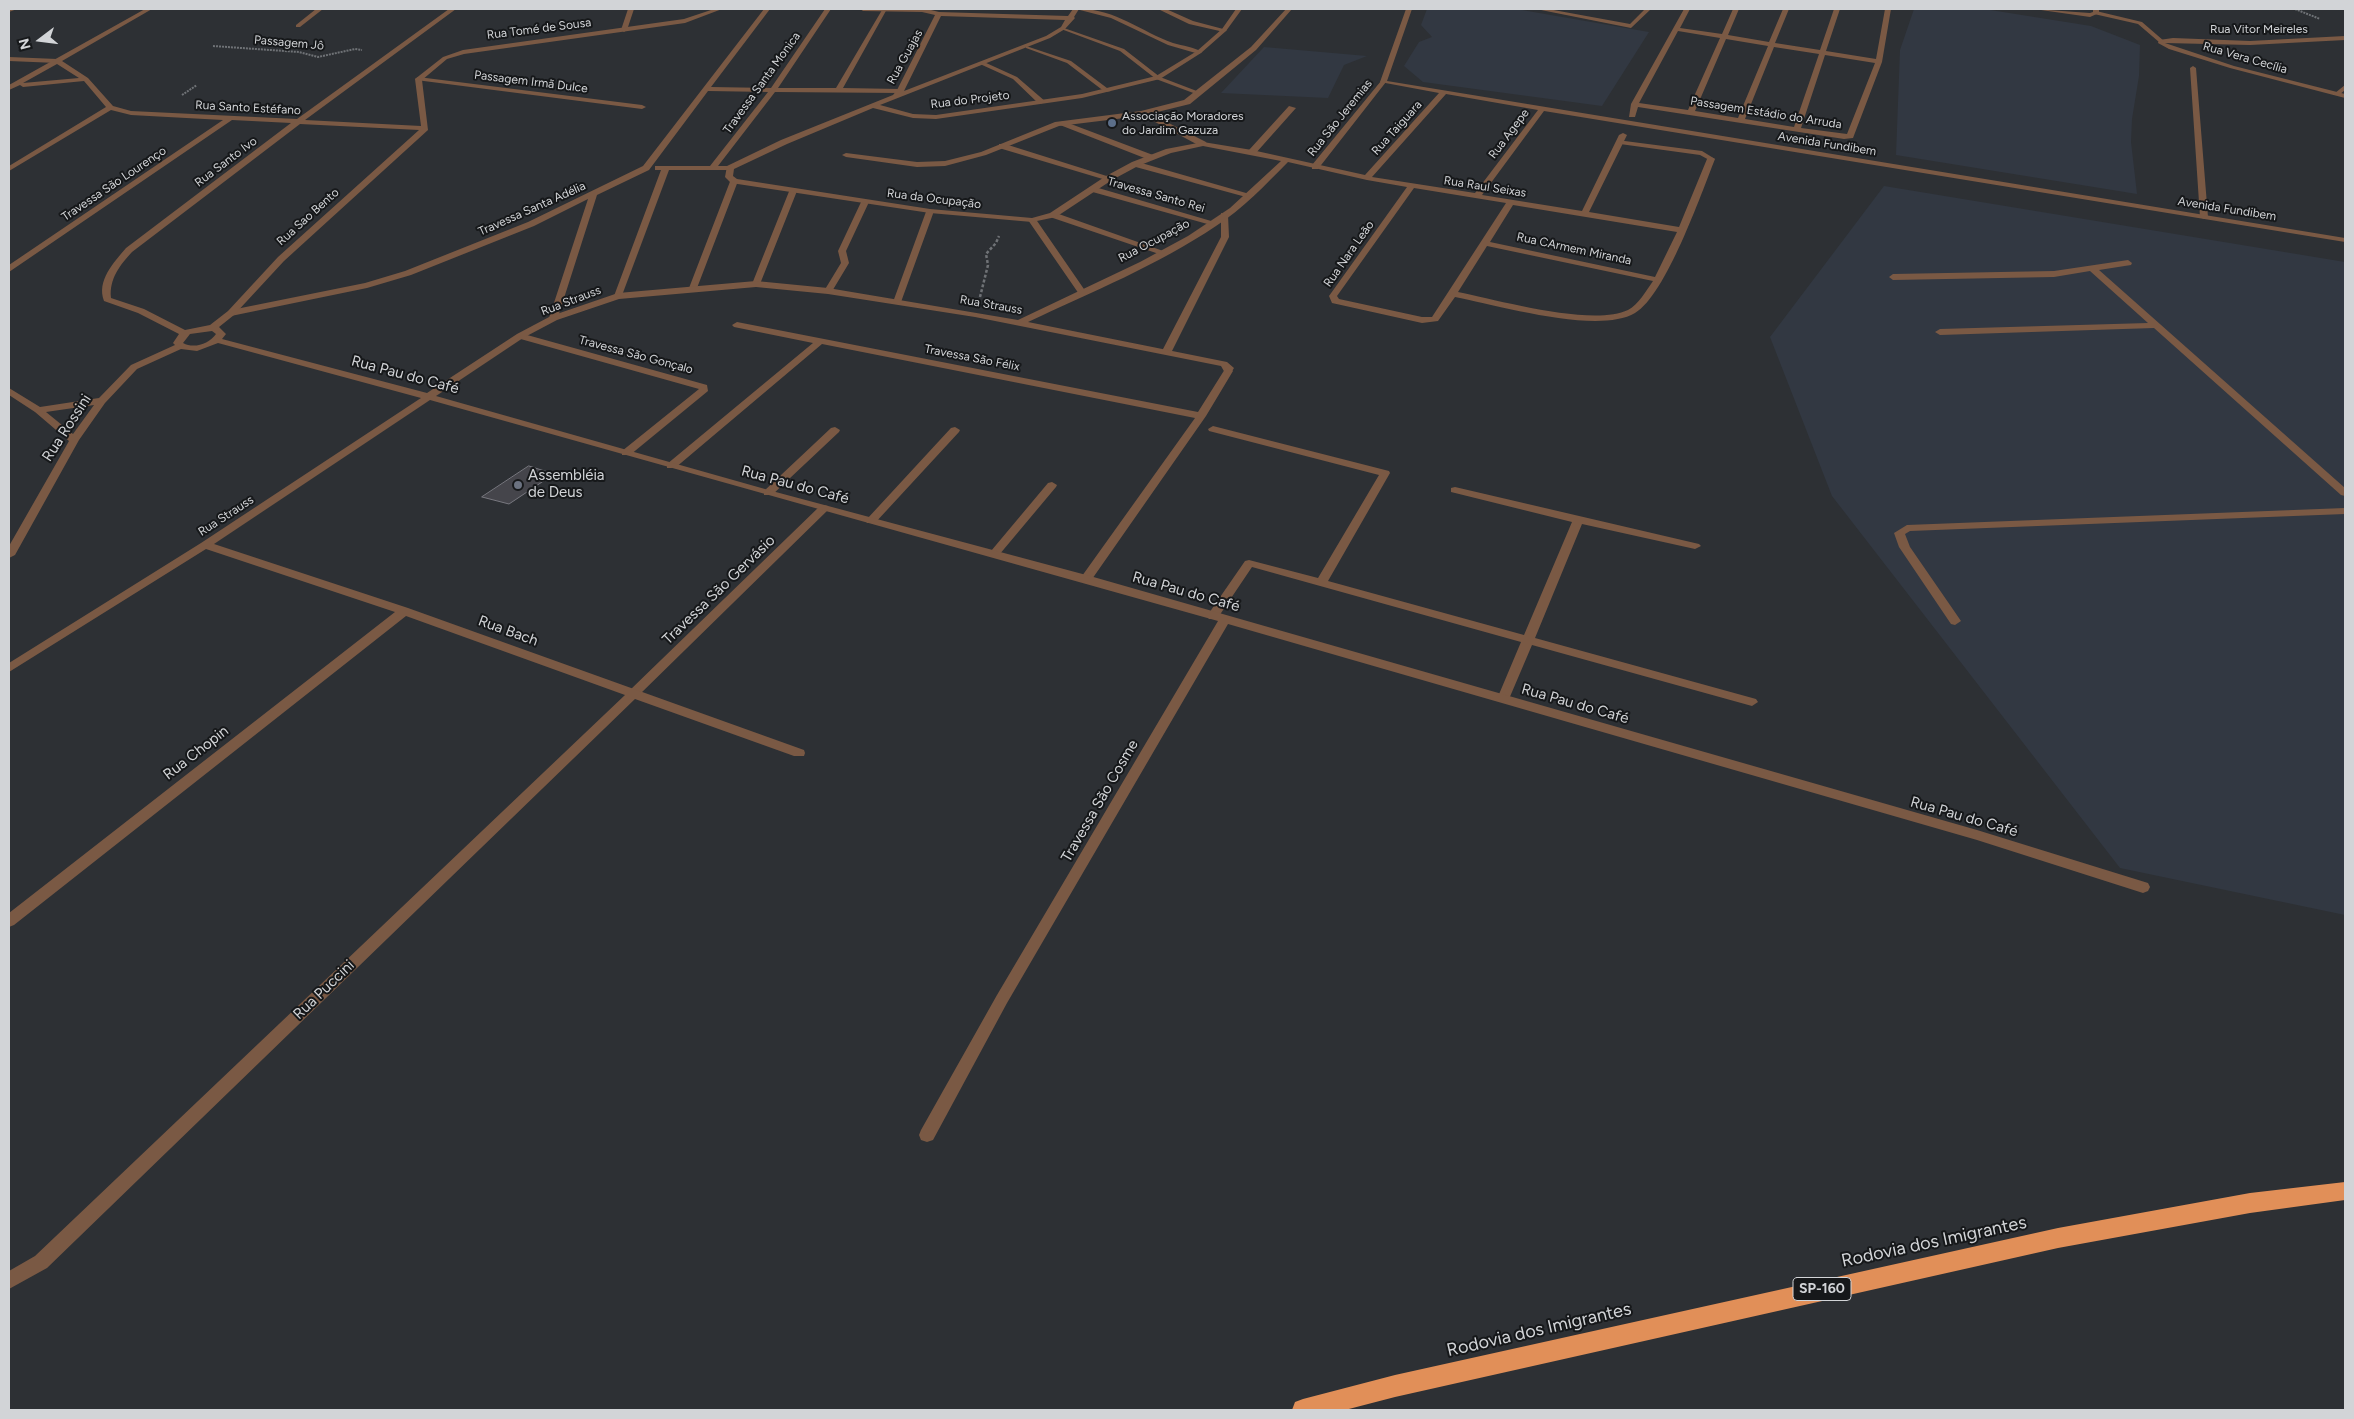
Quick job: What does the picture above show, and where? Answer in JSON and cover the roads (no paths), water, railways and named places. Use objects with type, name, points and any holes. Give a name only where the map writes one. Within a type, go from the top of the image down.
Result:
[{"type":"highway","name":"Rodovia dos Imigrantes","points":[[1302,1410],[1395,1386],[2058,1238],[2250,1202],[2345,1191]]},
{"type":"street","points":[[9,10],[14,9]]},
{"type":"street","points":[[11,88],[149,9]]},
{"type":"street","points":[[298,26],[320,9]]},
{"type":"street","name":"Rua Santo Ivo","points":[[186,334],[141,311],[107,299],[108,284],[114,267],[129,250],[298,121],[453,9]]},
{"type":"street","points":[[624,30],[631,9]]},
{"type":"street","name":"Rua Tomé de Sousa","points":[[418,79],[445,58],[463,52],[686,20],[719,9]]},
{"type":"street","name":"Travessa Santa Adélia","points":[[230,313],[367,285],[408,272],[531,224],[646,168],[767,9]]},
{"type":"street","name":"Travessa Santa Monica","points":[[712,168],[773,90],[828,9]]},
{"type":"street","points":[[863,9],[926,10]]},
{"type":"street","points":[[1078,9],[1113,16],[1170,44],[1199,52]]},
{"type":"street","name":"Rua do Projeto","points":[[874,106],[898,94],[1028,47],[1064,28],[1078,9]]},
{"type":"street","points":[[1161,9],[1191,24],[1224,30]]},
{"type":"street","name":"Rua do Projeto","points":[[874,106],[924,117],[1042,102],[1107,91],[1158,78],[1199,52],[1224,30],[1239,9]]},
{"type":"street","points":[[846,155],[914,164],[941,164],[958,161],[1063,123],[1145,113],[1187,102],[1258,47],[1273,31],[1288,9]]},
{"type":"street","points":[[1383,82],[1409,9]]},
{"type":"street","points":[[1539,9],[1631,26],[1647,10]]},
{"type":"street","points":[[1632,116],[1635,104],[1687,9]]},
{"type":"street","points":[[1691,112],[1736,9]]},
{"type":"street","points":[[1742,120],[1786,9]]},
{"type":"street","points":[[1797,129],[1836,9]]},
{"type":"street","name":"Passagem Estádio do Arruda","points":[[1635,104],[1844,137],[1850,136],[1879,62],[1888,9]]},
{"type":"street","name":"Rua Vera Cecília","points":[[2037,9],[2084,15],[2096,11],[2140,23],[2161,41],[2160,43],[2170,48],[2341,95]]},
{"type":"street","points":[[838,91],[885,10]]},
{"type":"street","name":"Rua Guajas","points":[[898,94],[939,14],[926,10]]},
{"type":"street","points":[[1638,10],[1647,10]]},
{"type":"street","points":[[939,14],[1072,18]]},
{"type":"street","points":[[1064,28],[1122,50],[1158,78],[1198,93]]},
{"type":"street","points":[[1677,29],[1879,62]]},
{"type":"street","name":"Rua Vitor Meireles","points":[[2161,41],[2250,43],[2345,38]]},
{"type":"street","points":[[1028,47],[1069,62],[1107,91]]},
{"type":"street","points":[[9,59],[57,61],[86,79],[110,108],[9,169]]},
{"type":"street","points":[[982,63],[1015,78],[1042,102]]},
{"type":"street","points":[[2193,68],[2204,217]]},
{"type":"street","points":[[11,88],[40,82],[86,79]]},
{"type":"street","points":[[418,79],[425,128]]},
{"type":"street","name":"Passagem Irmã Dulce","points":[[418,79],[642,108]]},
{"type":"street","name":"Avenida Fundibem","points":[[1383,82],[1541,110],[2345,240]]},
{"type":"street","name":"Rua São Jeremias","points":[[1315,167],[1383,82]]},
{"type":"street","points":[[2341,95],[2345,87]]},
{"type":"street","points":[[705,89],[898,94]]},
{"type":"street","name":"Rua Taiguara","points":[[1367,178],[1443,93]]},
{"type":"street","points":[[646,168],[730,168],[784,142],[874,106]]},
{"type":"street","name":"Rua Santo Estéfano","points":[[110,108],[152,115],[425,128]]},
{"type":"street","points":[[1252,152],[1292,108]]},
{"type":"street","name":"Rua Agepe","points":[[1476,197],[1541,110]]},
{"type":"street","points":[[1145,113],[1203,144]]},
{"type":"street","name":"Travessa São Lourenço","points":[[9,269],[231,118]]},
{"type":"street","points":[[1063,123],[1150,157]]},
{"type":"street","name":"Rua Sao Bento","points":[[212,328],[230,313],[281,259],[425,128]]},
{"type":"street","points":[[1511,202],[1453,294],[1580,318],[1602,319],[1618,317],[1632,311],[1658,280],[1711,159],[1702,154],[1622,138],[1584,214]]},
{"type":"street","name":"Rua da Ocupação","points":[[734,181],[930,211],[1032,220],[1053,215],[1109,178],[1150,157],[1203,144],[1252,152],[1285,161]]},
{"type":"street","points":[[1002,146],[1109,178]]},
{"type":"street","name":"Rua Raul Seixas","points":[[1285,161],[1412,186],[1681,230]]},
{"type":"street","name":"Rua Ocupação","points":[[1021,322],[1162,252],[1214,223],[1250,195],[1285,161]]},
{"type":"street","points":[[1135,164],[1250,195]]},
{"type":"street","points":[[618,296],[666,168]]},
{"type":"street","points":[[692,288],[734,181],[729,177],[730,168]]},
{"type":"street","name":"Rua Nara Leão","points":[[1412,186],[1333,296],[1333,299],[1339,303],[1429,320],[1438,316],[1453,294]]},
{"type":"street","name":"Travessa Santo Rei","points":[[1092,189],[1214,223]]},
{"type":"street","points":[[756,284],[793,191]]},
{"type":"street","points":[[554,318],[594,193]]},
{"type":"street","points":[[828,291],[845,263],[842,251],[865,202]]},
{"type":"street","points":[[897,302],[930,211]]},
{"type":"street","points":[[1053,215],[1162,252]]},
{"type":"street","points":[[1167,352],[1225,237],[1224,215]]},
{"type":"street","points":[[1032,220],[1082,292]]},
{"type":"street","name":"Rua CArmem Miranda","points":[[1485,243],[1658,280]]},
{"type":"street","points":[[1893,277],[2054,274],[2128,263]]},
{"type":"street","points":[[2092,268],[2345,493]]},
{"type":"street","name":"Rua Strauss","points":[[9,668],[205,545],[520,336],[554,318],[618,296],[692,288],[756,284],[828,291],[1021,322],[1224,364],[1229,368],[1228,371],[1201,416]]},
{"type":"street","name":"Travessa São Félix","points":[[738,325],[1201,416]]},
{"type":"street","points":[[1940,332],[2156,325]]},
{"type":"street","points":[[212,328],[217,329],[221,334],[216,340],[197,348],[180,346],[178,340],[186,334],[199,329],[212,328]]},
{"type":"street","name":"Travessa São Gonçalo","points":[[520,336],[704,387],[703,391],[626,453]]},
{"type":"street","name":"Rua Pau do Café","points":[[216,340],[430,397],[768,493],[1086,579],[1977,836],[2144,887]]},
{"type":"street","points":[[671,466],[820,341]]},
{"type":"street","name":"Rua Rossini","points":[[9,555],[74,440],[102,401],[134,367],[180,346]]},
{"type":"street","points":[[9,391],[38,410],[74,440]]},
{"type":"street","points":[[38,410],[102,401]]},
{"type":"street","points":[[1086,579],[1201,416]]},
{"type":"street","points":[[1213,429],[1385,473],[1321,583],[1752,702]]},
{"type":"street","points":[[768,493],[835,430]]},
{"type":"street","points":[[871,521],[955,430]]},
{"type":"street","points":[[995,554],[1052,485]]},
{"type":"street","points":[[1455,490],[1696,546]]},
{"type":"street","name":"Travessa São Gervásio","points":[[634,694],[824,508]]},
{"type":"street","points":[[1955,621],[1905,547],[1899,533],[1906,528],[2345,511]]},
{"type":"street","points":[[1503,699],[1578,520]]},
{"type":"street","name":"Rua Bach","points":[[205,545],[404,611],[799,753]]},
{"type":"street","name":"Travessa São Cosme","points":[[927,1135],[1002,998],[1249,563],[1321,583]]},
{"type":"street","name":"Rua Chopin","points":[[9,921],[404,611]]},
{"type":"street","name":"Rua Puccini","points":[[9,1280],[40,1262],[634,694]]},
{"type":"place","name":"Associação Moradores do Jardim Gazuza","points":[[1112,123]]},
{"type":"place","name":"Assembléia de Deus","points":[[518,485]]}]
